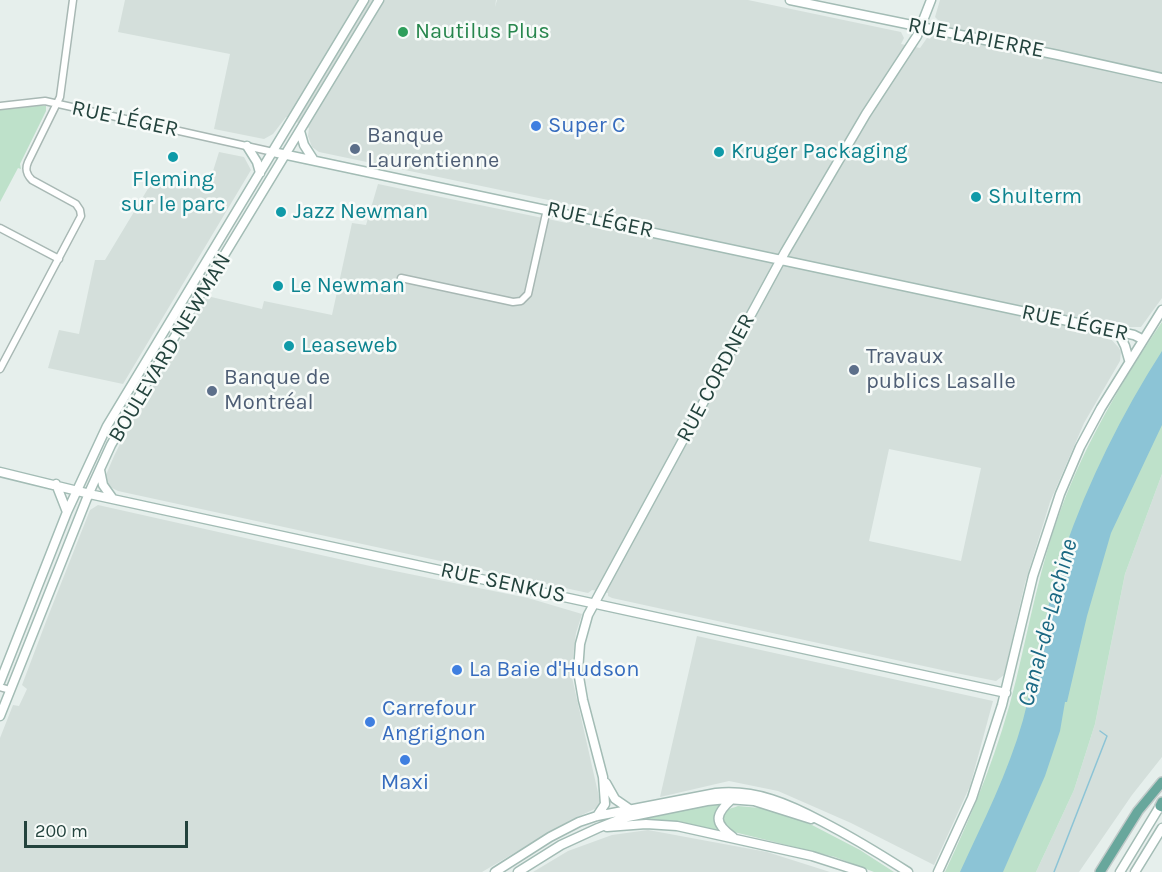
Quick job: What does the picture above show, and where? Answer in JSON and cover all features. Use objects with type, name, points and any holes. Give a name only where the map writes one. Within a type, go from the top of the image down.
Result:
[{"type":"main road","name":"BOULEVARD NEWMAN","points":[[0,682],[77,490],[118,407],[364,0]]},
{"type":"main road","name":"BOULEVARD NEWMAN","points":[[0,716],[6,694],[99,470],[133,406],[379,0]]},
{"type":"main road","name":"RUE LAPIERRE","points":[[789,0],[1162,78]]},
{"type":"main road","name":"RUE CORDNER","points":[[603,777],[578,671],[582,634],[594,603],[781,259],[866,114],[921,27],[931,0]]},
{"type":"main road","points":[[300,131],[304,146],[313,159]]},
{"type":"main road","points":[[247,146],[260,173]]},
{"type":"main road","name":"RUE LÉGER","points":[[273,152],[781,259],[1142,339]]},
{"type":"main road","points":[[938,872],[972,798],[1006,693],[1027,597],[1055,508],[1090,428],[1129,360],[1162,310]]},
{"type":"main road","points":[[1118,332],[1129,360]]},
{"type":"main road","points":[[99,470],[104,485],[113,499]]},
{"type":"main road","name":"RUE SENKUS","points":[[0,472],[113,499],[1006,693]]},
{"type":"main road","points":[[56,484],[68,512]]},
{"type":"main road","points":[[603,777],[613,798],[631,810]]},
{"type":"main road","points":[[597,816],[605,804],[603,777]]},
{"type":"main road","points":[[1100,872],[1138,811],[1162,782]]},
{"type":"main road","points":[[495,872],[557,833],[597,816],[716,793],[739,792],[777,800],[802,810],[862,842],[908,872]]},
{"type":"main road","points":[[518,872],[561,845],[623,818],[708,801],[732,799],[762,803],[823,822]]},
{"type":"main road","points":[[732,799],[721,811],[719,821],[723,830],[733,837]]},
{"type":"main road","points":[[1120,872],[1161,805]]},
{"type":"main road","points":[[597,828],[665,824],[733,837],[827,860],[862,872]]},
{"type":"main road","points":[[1136,872],[1162,828]]},
{"type":"street","points":[[0,369],[80,217],[80,210],[76,204],[32,180],[26,169],[60,95],[72,0]]},
{"type":"street","name":"RUE LÉGER","points":[[0,106],[39,101],[57,104],[273,152]]},
{"type":"street","points":[[401,278],[513,302],[521,301],[528,294],[547,209]]},
{"type":"street","points":[[0,228],[59,259]]},
{"type":"street","points":[[0,687],[6,694]]},
{"type":"shaded area","points":[[125,0],[496,0],[495,7],[497,0],[748,0],[901,32],[904,38],[901,44],[920,48],[927,38],[930,39],[939,21],[935,17],[940,0],[1162,0],[1162,298],[1141,327],[1110,327],[1110,338],[1121,352],[1120,361],[1084,423],[1050,502],[1025,583],[1004,675],[996,681],[951,672],[612,598],[608,596],[608,593],[592,590],[588,593],[118,491],[110,487],[106,482],[106,475],[127,430],[207,296],[262,309],[264,301],[332,315],[352,223],[366,225],[378,184],[567,223],[572,205],[319,152],[312,147],[308,136],[309,128],[286,117],[273,134],[264,139],[214,129],[230,54],[118,32]],"holes":[[[889,449],[981,468],[961,561],[869,541]]]},
{"type":"shaded area","points":[[219,152],[244,157],[251,170],[123,384],[48,368],[59,330],[79,334],[95,260],[105,260],[155,177],[208,187]]},
{"type":"shaded area","points":[[1162,474],[1162,757],[1132,795],[1079,872],[1036,872],[1074,790],[1095,724],[1125,574]]},
{"type":"shaded area","name":"Carrefour Angrignon","points":[[98,505],[370,566],[528,598],[582,614],[576,633],[571,673],[601,806],[569,821],[482,872],[0,872],[0,738],[13,705],[19,706],[27,689],[22,685],[47,619],[90,510]]},
{"type":"shaded area","points":[[697,636],[993,701],[970,786],[934,865],[851,823],[778,791],[729,781],[660,797]]},
{"type":"shaded area","points":[[648,830],[767,852],[830,872],[533,872],[568,851],[612,835]]},
{"type":"green space","points":[[46,106],[46,111],[20,164],[21,169],[18,168],[0,202],[0,110]]},
{"type":"green space","points":[[1162,322],[1162,474],[1125,574],[1095,724],[1074,790],[1036,872],[945,872],[976,802],[1010,705],[1041,573],[1061,509],[1106,412]]},
{"type":"green space","points":[[721,802],[721,832],[625,823],[625,821]]},
{"type":"green space","points":[[738,806],[771,809],[812,825],[860,850],[894,872],[874,872],[835,857],[730,831],[723,817],[728,810]]},
{"type":"water","name":"Canal-de-Lachine","points":[[1162,351],[1162,425],[1111,533],[1087,616],[1060,731],[1045,776],[1003,872],[960,872],[1017,740],[1057,572],[1084,499],[1107,448]]},
{"type":"waterway","points":[[1054,872],[1107,736],[1100,731]]},
{"type":"place","name":"Nautilus Plus","points":[[403,32]]},
{"type":"place","name":"Super C","points":[[536,126]]},
{"type":"place","name":"Banque Laurentienne","points":[[355,149]]},
{"type":"place","name":"Kruger Packaging","points":[[719,152]]},
{"type":"place","name":"Fleming sur le parc","points":[[173,157]]},
{"type":"place","name":"Shulterm","points":[[976,197]]},
{"type":"place","name":"Jazz Newman","points":[[281,212]]},
{"type":"place","name":"Le Newman","points":[[278,286]]},
{"type":"place","name":"Leaseweb","points":[[289,346]]},
{"type":"place","name":"Travaux publics Lasalle","points":[[854,370]]},
{"type":"place","name":"Banque de Montréal","points":[[212,391]]},
{"type":"place","name":"La Baie d'Hudson","points":[[457,670]]},
{"type":"place","name":"Carrefour Angrignon","points":[[370,722]]},
{"type":"place","name":"Maxi","points":[[405,760]]}]
